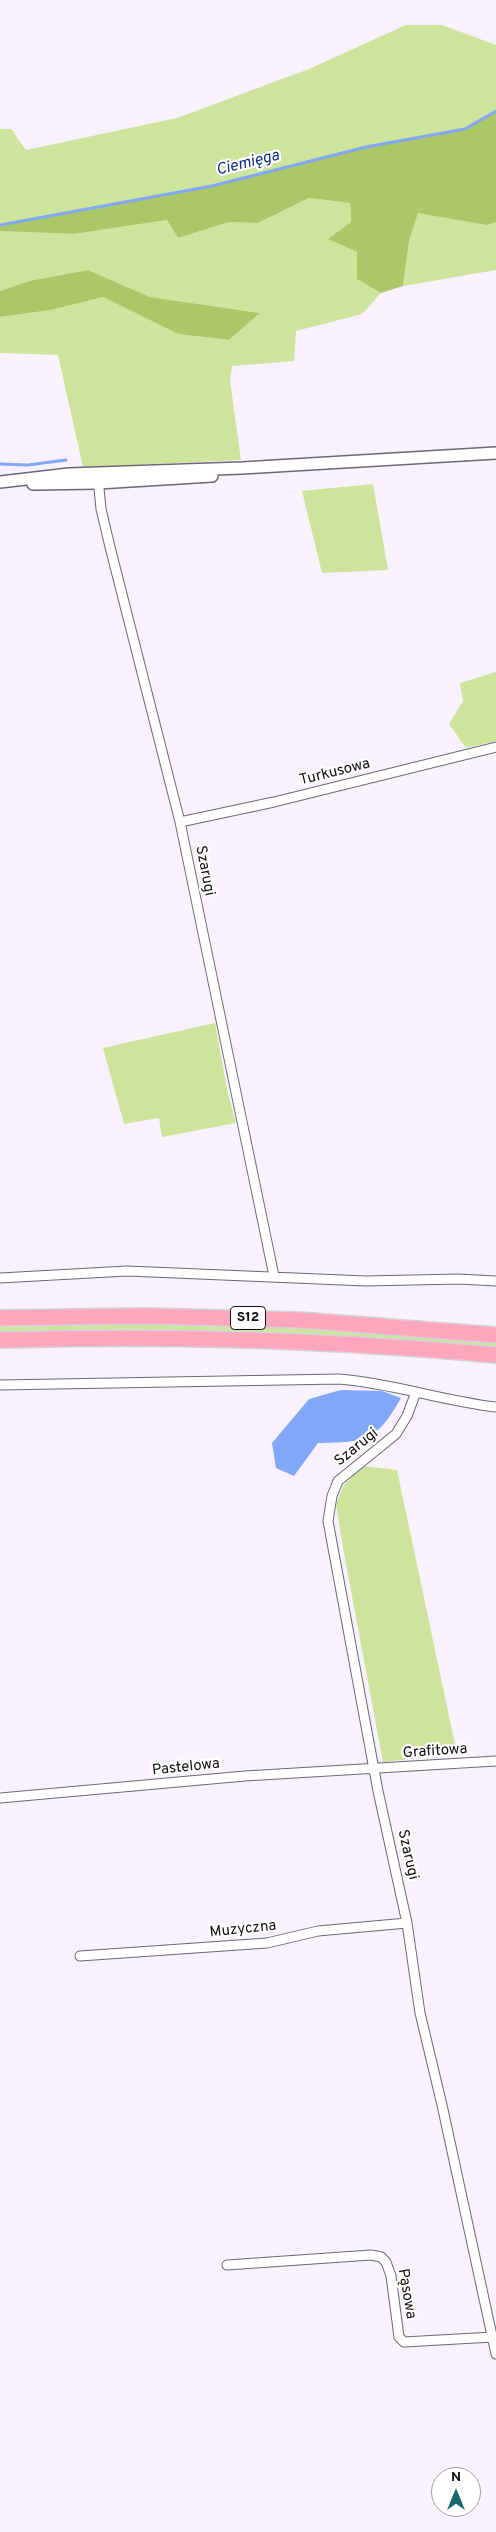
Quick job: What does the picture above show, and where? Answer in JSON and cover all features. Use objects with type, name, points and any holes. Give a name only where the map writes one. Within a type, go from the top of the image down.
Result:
[{"type":"highway","name":"S12","points":[[0,1318],[146,1316],[299,1320],[496,1335]]},
{"type":"highway","name":"S12","points":[[0,1340],[104,1338],[244,1339],[388,1346],[496,1355]]},
{"type":"main road","points":[[0,482],[98,478],[496,453]]},
{"type":"street","name":"Szarugi","points":[[98,478],[110,547],[180,822],[203,942],[274,1276]]},
{"type":"street","name":"Turkusowa","points":[[180,822],[274,802],[496,747]]},
{"type":"street","points":[[0,1278],[127,1272],[274,1276],[366,1281],[459,1279],[496,1282]]},
{"type":"street","points":[[0,1385],[179,1380],[339,1379],[378,1384],[462,1402],[496,1406]]},
{"type":"street","name":"Szarugi","points":[[416,1392],[403,1425],[396,1434],[338,1481],[329,1509],[330,1538],[407,1923],[420,2013],[496,2354]]},
{"type":"street","name":"Grafitowa","points":[[375,1769],[496,1761]]},
{"type":"street","name":"Pastelowa","points":[[0,1798],[246,1776],[375,1769]]},
{"type":"street","name":"Muzyczna","points":[[80,1956],[268,1943],[318,1931],[407,1923]]},
{"type":"street","name":"Pąsowa","points":[[226,2265],[371,2255],[381,2257],[389,2269],[399,2337],[404,2342],[493,2338]]},
{"type":"green space","points":[[406,25],[442,25],[496,45],[496,110],[465,128],[365,146],[212,186],[0,225],[0,129],[11,129],[26,150],[177,118],[309,69]]},
{"type":"green space","points":[[496,110],[496,222],[487,225],[418,213],[409,241],[403,286],[381,293],[357,279],[357,252],[328,239],[351,222],[350,203],[309,198],[258,223],[229,222],[178,238],[167,220],[74,234],[0,231],[0,225],[212,186],[365,146],[465,128]]},
{"type":"green space","points":[[309,198],[350,203],[351,222],[329,239],[357,252],[357,279],[381,293],[362,314],[296,331],[294,361],[232,366],[230,381],[241,460],[83,467],[58,355],[0,353],[0,317],[51,310],[103,297],[178,334],[229,340],[260,313],[150,297],[88,270],[29,281],[0,291],[0,231],[74,234],[167,220],[178,238],[229,222],[258,223]]},
{"type":"green space","points":[[418,212],[487,225],[496,222],[496,270],[403,286],[409,241]]},
{"type":"green space","points":[[88,270],[150,297],[260,313],[229,340],[178,334],[103,297],[51,310],[0,317],[0,291],[29,281]]},
{"type":"green space","points":[[373,484],[388,570],[322,573],[302,491]]},
{"type":"green space","points":[[496,672],[496,741],[466,748],[449,724],[463,701],[460,683]]},
{"type":"green space","points":[[215,1023],[228,1094],[236,1123],[162,1137],[159,1118],[124,1124],[103,1048]]},
{"type":"green space","points":[[115,1324],[401,1333],[496,1341],[496,1349],[0,1335],[0,1327]]},
{"type":"green space","points":[[363,1466],[397,1470],[457,1754],[383,1762],[336,1504],[344,1485]]},
{"type":"water","points":[[341,1390],[382,1391],[401,1398],[384,1423],[368,1437],[348,1442],[318,1443],[294,1476],[276,1468],[272,1443],[309,1399]]},
{"type":"waterway","name":"Ciemięga","points":[[0,225],[212,186],[366,147],[465,129],[496,111]]},
{"type":"waterway","points":[[0,464],[28,465],[66,460]]}]
